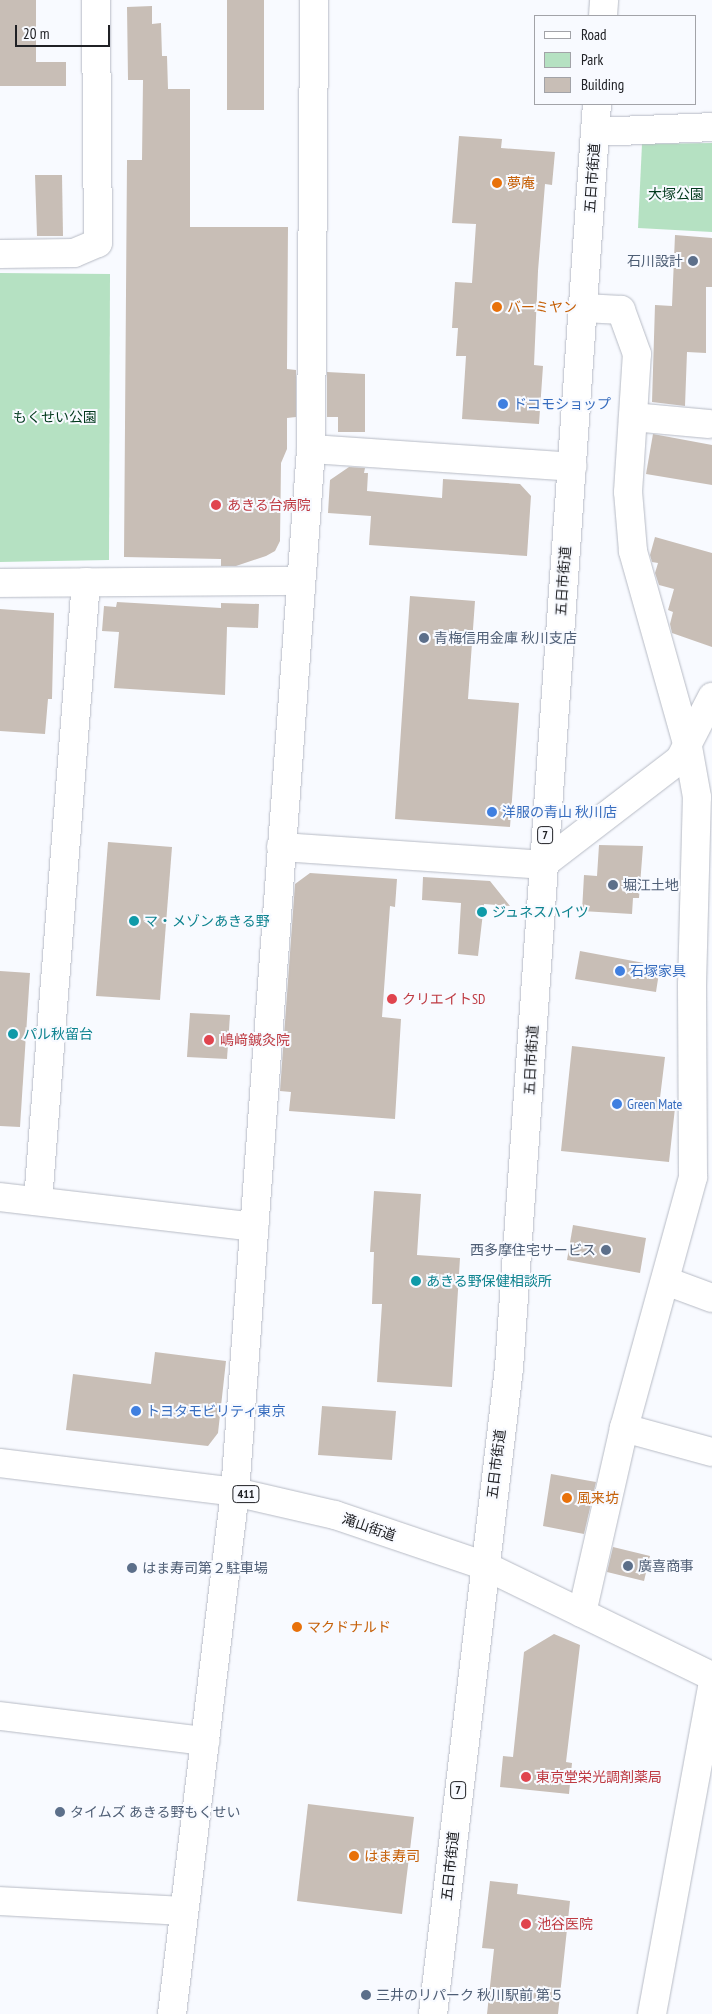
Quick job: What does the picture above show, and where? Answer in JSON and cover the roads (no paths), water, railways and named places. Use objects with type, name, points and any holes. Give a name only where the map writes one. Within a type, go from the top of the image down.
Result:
[{"type":"main road","points":[[0,254],[74,254],[98,243],[96,0]]},
{"type":"main road","points":[[172,2014],[235,1492],[300,581],[312,449],[314,0]]},
{"type":"main road","points":[[603,15],[604,0]]},
{"type":"main road","name":"五日市街道","points":[[433,2014],[483,1565],[509,1368],[542,865],[584,308],[597,105]]},
{"type":"main road","points":[[596,132],[712,127]]},
{"type":"main road","points":[[582,1613],[624,1428],[666,1281],[702,1180],[702,987],[705,798],[688,747],[633,551],[628,492],[637,354],[621,310],[584,308]]},
{"type":"main road","points":[[633,417],[709,424]]},
{"type":"main road","points":[[312,449],[572,467]]},
{"type":"main road","points":[[0,583],[300,581]]},
{"type":"main road","points":[[38,1201],[86,582]]},
{"type":"main road","points":[[281,847],[542,865],[680,759],[688,747],[712,696]]},
{"type":"main road","points":[[0,1196],[254,1227]]},
{"type":"main road","points":[[666,1281],[712,1298]]},
{"type":"main road","points":[[624,1428],[712,1452]]},
{"type":"main road","name":"滝山街道","points":[[0,1464],[235,1492],[335,1515],[483,1565],[712,1676]]},
{"type":"main road","points":[[652,2014],[712,1687]]},
{"type":"main road","points":[[0,1716],[205,1741]]},
{"type":"main road","points":[[0,1901],[184,1911]]},
{"type":"place","name":"夢庵","points":[[497,183]]},
{"type":"place","name":"石川設計","points":[[693,261]]},
{"type":"place","name":"バーミヤン","points":[[497,307]]},
{"type":"place","name":"ドコモショップ","points":[[503,404]]},
{"type":"place","name":"あきる台病院","points":[[216,505]]},
{"type":"place","name":"青梅信用金庫 秋川支店","points":[[424,638]]},
{"type":"place","name":"洋服の青山 秋川店","points":[[492,812]]},
{"type":"place","name":"堀江土地","points":[[613,885]]},
{"type":"place","name":"ジュネスハイツ","points":[[482,912]]},
{"type":"place","name":"マ・メゾンあきる野","points":[[134,921]]},
{"type":"place","name":"石塚家具","points":[[620,971]]},
{"type":"place","name":"クリエイトSD","points":[[392,999]]},
{"type":"place","name":"パル秋留台","points":[[13,1034]]},
{"type":"place","name":"嶋﨑鍼灸院","points":[[209,1040]]},
{"type":"place","name":"Green Mate","points":[[617,1104]]},
{"type":"place","name":"西多摩住宅サービス","points":[[606,1250]]},
{"type":"place","name":"あきる野保健相談所","points":[[416,1281]]},
{"type":"place","name":"トヨタモビリティ東京","points":[[136,1411]]},
{"type":"place","name":"風来坊","points":[[567,1498]]},
{"type":"place","name":"廣喜商事","points":[[628,1566]]},
{"type":"place","name":"はま寿司第２駐車場","points":[[132,1568]]},
{"type":"place","name":"マクドナルド","points":[[297,1627]]},
{"type":"place","name":"東京堂栄光調剤薬局","points":[[526,1777]]},
{"type":"place","name":"タイムズ あきる野もくせい","points":[[60,1812]]},
{"type":"place","name":"はま寿司","points":[[354,1856]]},
{"type":"place","name":"池谷医院","points":[[526,1924]]},
{"type":"place","name":"三井のリパーク 秋川駅前 第５","points":[[366,1995]]},
{"type":"park label","name":"大塚公園","points":[[676,194]]},
{"type":"park label","name":"もくせい公園","points":[[55,417]]}]
